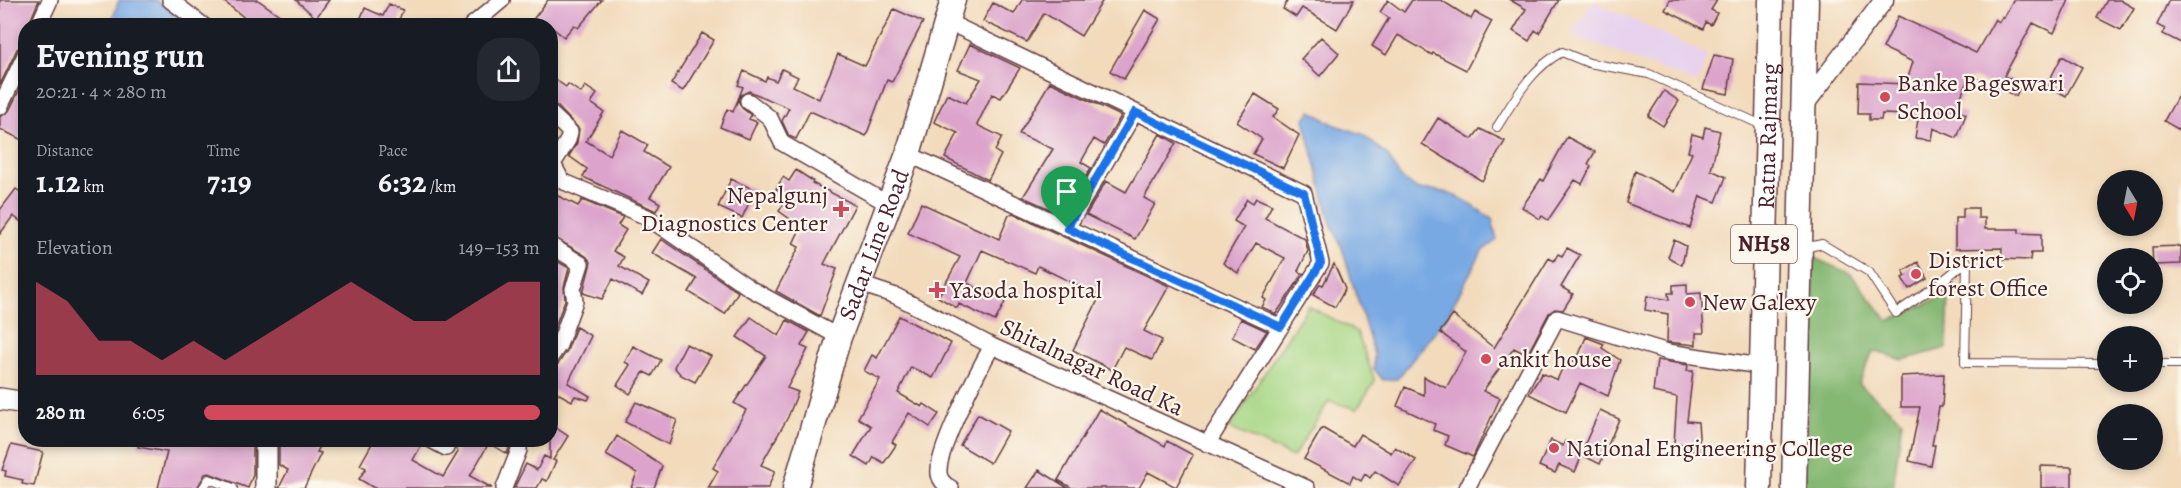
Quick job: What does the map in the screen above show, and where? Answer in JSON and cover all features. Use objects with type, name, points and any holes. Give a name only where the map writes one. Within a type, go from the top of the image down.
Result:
[{"type":"main road","name":"Ratna Rajmarg","points":[[1760,488],[1771,0]]},
{"type":"main road","name":"Ratna Rajmarg","points":[[1794,488],[1806,0]]},
{"type":"main road","name":"Sadar Line Road","points":[[795,488],[839,337],[861,285],[908,154],[950,11]]},
{"type":"main road","points":[[0,399],[18,402]]},
{"type":"main road","points":[[266,447],[266,488]]},
{"type":"street","points":[[42,18],[50,0]]},
{"type":"street","points":[[170,0],[194,18]]},
{"type":"street","points":[[485,18],[502,0]]},
{"type":"street","points":[[1804,104],[1884,0]]},
{"type":"street","points":[[950,11],[1135,112],[1304,193],[1321,263],[1207,444]]},
{"type":"street","points":[[0,107],[18,69]]},
{"type":"street","points":[[748,101],[770,118],[782,143],[890,205]]},
{"type":"street","points":[[1067,228],[1135,112]]},
{"type":"street","points":[[558,121],[570,132],[558,156]]},
{"type":"street","points":[[908,154],[1281,327]]},
{"type":"street","points":[[558,173],[562,181],[647,217],[716,265],[745,282],[751,289],[839,337]]},
{"type":"street","points":[[558,250],[581,264],[573,289],[575,301],[558,346]]},
{"type":"street","name":"Shitalnagar Road Ka","points":[[861,285],[896,296],[992,346],[1307,488]]},
{"type":"street","points":[[1467,488],[1557,318],[1668,352],[1761,366]]},
{"type":"street","points":[[951,488],[944,485],[938,472],[942,456],[974,381],[992,346]]},
{"type":"street","points":[[504,488],[519,447]]},
{"type":"lane","points":[[1497,127],[1523,86],[1548,59],[1562,52],[1589,63],[1649,74],[1710,104],[1768,128]]},
{"type":"lane","points":[[1800,249],[1822,244],[1869,272],[1896,313],[1940,284],[1966,261],[1965,363],[2097,364]]},
{"type":"lane","points":[[2163,364],[2181,364]]},
{"type":"lane","points":[[203,488],[208,479],[233,488]]},
{"type":"shaded area","points":[[1593,1],[1707,55],[1697,83],[1571,35]]},
{"type":"green space","points":[[1814,258],[1851,274],[1888,321],[1949,294],[1947,348],[1903,360],[1873,351],[1859,384],[1902,420],[1893,488],[1804,488]]},
{"type":"green space","points":[[1308,306],[1357,332],[1375,381],[1357,409],[1329,401],[1293,457],[1229,428]]},
{"type":"water","points":[[119,0],[156,0],[180,18],[113,18]]},
{"type":"water","points":[[1311,111],[1335,125],[1362,134],[1388,156],[1400,177],[1418,190],[1440,191],[1458,197],[1492,219],[1497,240],[1482,251],[1446,318],[1397,379],[1383,380],[1374,369],[1374,354],[1342,248],[1330,221],[1304,119]]},
{"type":"building","points":[[0,0],[39,0],[31,18],[18,18],[18,48],[0,85]]},
{"type":"building","points":[[222,0],[258,0],[284,18],[245,18]]},
{"type":"building","points":[[296,0],[329,0],[316,18]]},
{"type":"building","points":[[548,0],[602,0],[578,28],[574,25],[564,37],[558,32],[558,18],[534,18]]},
{"type":"building","points":[[1022,0],[1103,0],[1081,36],[1044,13],[1027,42],[983,21],[993,3],[1014,14]]},
{"type":"building","points":[[1288,0],[1354,0],[1337,29],[1302,8],[1296,17],[1283,9]]},
{"type":"building","points":[[1388,0],[1404,12],[1412,0],[1441,0],[1471,19],[1475,12],[1492,21],[1466,70],[1433,53],[1432,55],[1398,35],[1386,55],[1372,46],[1389,18],[1380,12]]},
{"type":"building","points":[[1510,0],[1559,0],[1539,33],[1535,30],[1529,41],[1513,31],[1526,9]]},
{"type":"building","points":[[1670,0],[1717,0],[1711,10],[1717,13],[1711,25],[1706,22],[1703,29],[1665,10]]},
{"type":"building","points":[[2013,0],[2069,0],[2054,33],[2033,23],[2004,76],[2021,84],[2016,96],[1973,77],[1972,80],[1968,78],[1956,110],[1966,114],[1957,138],[1933,128],[1931,140],[1915,138],[1918,119],[1909,119],[1909,115],[1882,114],[1881,120],[1869,120],[1869,114],[1858,114],[1859,82],[1906,84],[1913,62],[1883,48],[1898,16],[1976,53],[1995,19],[1999,22],[2002,17],[2004,18]]},
{"type":"building","points":[[2107,0],[2120,0],[2134,8],[2121,30],[2097,18]]},
{"type":"building","points":[[2169,0],[2181,0],[2181,43],[2163,34],[2165,29],[2157,25]]},
{"type":"building","points":[[389,4],[403,10],[400,18],[361,18],[365,8],[383,16]]},
{"type":"building","points":[[894,9],[923,22],[892,82],[887,80],[866,136],[810,111],[796,139],[789,136],[782,121],[789,108],[749,91],[741,95],[738,100],[742,108],[751,115],[749,119],[757,122],[749,139],[720,127],[727,109],[733,112],[743,87],[738,85],[744,71],[765,81],[767,77],[776,81],[782,69],[798,77],[793,86],[819,99],[838,54],[865,66]]},
{"type":"building","points":[[1145,10],[1160,19],[1124,79],[1110,71]]},
{"type":"building","points":[[702,33],[714,40],[683,91],[671,84]]},
{"type":"building","points":[[1321,37],[1339,53],[1320,76],[1301,59]]},
{"type":"building","points":[[970,44],[1020,68],[1001,98],[992,94],[977,125],[1002,137],[995,151],[1001,155],[988,180],[945,158],[958,133],[934,122],[947,94],[966,103],[981,79],[958,70]]},
{"type":"building","points":[[1714,55],[1733,59],[1728,94],[1703,89]]},
{"type":"building","points":[[2062,56],[2082,67],[2066,96],[2047,85]]},
{"type":"building","points":[[558,82],[566,87],[568,84],[581,93],[585,86],[597,94],[591,103],[604,112],[586,141],[609,155],[622,130],[648,145],[644,152],[669,167],[650,197],[660,203],[656,211],[583,177],[587,169],[569,156],[577,143],[579,129],[558,107]]},
{"type":"building","points":[[1050,82],[1121,116],[1104,145],[1094,139],[1081,162],[1091,168],[1063,215],[1023,197],[1053,149],[1019,134]]},
{"type":"building","points":[[2181,90],[2181,131],[2164,121]]},
{"type":"building","points":[[1664,91],[1679,101],[1663,126],[1648,116]]},
{"type":"building","points":[[18,93],[18,138],[0,129],[0,117],[9,111]]},
{"type":"building","points":[[1255,94],[1279,109],[1273,117],[1299,135],[1283,168],[1253,154],[1262,139],[1237,122]]},
{"type":"building","points":[[1438,118],[1472,139],[1480,129],[1505,141],[1482,181],[1422,144]]},
{"type":"building","points":[[1705,127],[1720,131],[1711,170],[1726,177],[1716,202],[1700,196],[1690,228],[1626,203],[1635,171],[1675,192],[1692,153],[1688,152],[1692,134],[1703,137]]},
{"type":"building","points":[[1160,134],[1176,143],[1144,198],[1155,204],[1135,239],[1086,215],[1106,181],[1126,192]]},
{"type":"building","points":[[1567,137],[1595,152],[1588,164],[1591,166],[1582,184],[1575,180],[1548,220],[1542,216],[1540,219],[1522,207],[1541,179],[1543,181]]},
{"type":"building","points":[[796,170],[813,181],[812,183],[855,205],[824,264],[837,269],[820,316],[776,291],[799,247],[793,244],[801,227],[779,211],[789,197],[776,189],[783,177],[789,181]]},
{"type":"building","points":[[731,179],[755,190],[742,218],[718,207]]},
{"type":"building","points":[[16,189],[18,190],[18,219],[13,216],[0,234],[0,210]]},
{"type":"building","points":[[558,196],[578,206],[582,200],[623,217],[618,225],[626,230],[613,251],[624,257],[619,266],[649,283],[642,295],[613,279],[602,299],[583,293],[591,262],[586,256],[558,240]]},
{"type":"building","points":[[1256,198],[1272,205],[1265,218],[1305,239],[1308,251],[1298,271],[1303,274],[1276,314],[1262,307],[1266,300],[1263,298],[1285,258],[1256,243],[1238,273],[1223,263],[1244,227],[1234,221],[1247,199],[1253,203]]},
{"type":"building","points":[[921,203],[999,239],[1009,215],[1013,213],[1169,286],[1144,331],[1162,340],[1152,360],[1124,347],[1112,370],[1073,350],[1100,296],[1038,266],[1035,273],[982,250],[967,283],[1005,302],[995,321],[959,304],[957,308],[938,297],[960,257],[908,233]]},
{"type":"building","points":[[1963,208],[1978,208],[1978,218],[1985,218],[1985,229],[2019,229],[2019,233],[2041,234],[2041,253],[2031,253],[2030,260],[2001,259],[2002,248],[1955,249],[1955,218],[1963,218]]},
{"type":"building","points":[[661,239],[738,292],[725,314],[689,292],[697,279],[652,253]]},
{"type":"building","points":[[1674,240],[1686,246],[1682,265],[1668,257]]},
{"type":"building","points":[[2181,246],[2181,264],[2163,265],[2163,248],[2152,247]]},
{"type":"building","points":[[1567,248],[1580,255],[1561,287],[1573,294],[1563,310],[1555,309],[1549,313],[1527,355],[1514,348],[1483,391],[1500,398],[1473,457],[1445,445],[1448,436],[1433,430],[1435,424],[1397,406],[1405,387],[1424,395],[1424,377],[1446,388],[1466,352],[1440,332],[1453,315],[1494,348],[1549,258],[1554,261],[1558,254],[1562,256]]},
{"type":"building","points":[[558,262],[569,268],[564,287],[565,300],[558,319]]},
{"type":"building","points":[[1918,262],[1927,278],[1909,289],[1902,278],[1906,276],[1903,271]]},
{"type":"building","points":[[1334,264],[1345,289],[1335,307],[1313,295],[1320,284],[1323,285]]},
{"type":"building","points":[[1687,284],[1687,294],[1701,293],[1704,333],[1696,333],[1696,345],[1667,342],[1668,314],[1645,310],[1647,296],[1669,300],[1668,293],[1673,293],[1673,285]]},
{"type":"building","points":[[899,316],[951,343],[933,378],[911,367],[898,393],[922,407],[924,404],[939,414],[930,427],[909,413],[892,442],[896,445],[884,463],[874,457],[869,466],[853,456],[871,426],[858,418],[880,379],[864,371],[872,355],[877,358]]},
{"type":"building","points":[[751,317],[779,336],[787,320],[809,332],[801,346],[808,349],[787,388],[798,392],[788,417],[761,465],[775,471],[768,488],[708,488],[718,471],[713,468],[746,410],[734,403],[766,356],[737,337]]},
{"type":"building","points":[[1241,319],[1267,331],[1255,349],[1232,337]]},
{"type":"building","points":[[576,327],[591,336],[568,383],[590,396],[588,400],[575,396],[572,401],[558,393],[558,364],[567,351]]},
{"type":"building","points":[[1586,337],[1604,344],[1602,348],[1620,360],[1608,396],[1580,383],[1566,412],[1529,394],[1542,373],[1557,380],[1567,358],[1576,362]]},
{"type":"building","points":[[686,344],[711,356],[695,382],[681,375],[674,367]]},
{"type":"building","points":[[633,346],[661,360],[652,376],[644,372],[630,394],[617,385],[630,365],[625,362]]},
{"type":"building","points":[[1657,360],[1688,365],[1687,371],[1693,371],[1687,421],[1698,422],[1700,451],[1686,450],[1686,444],[1674,444],[1677,397],[1653,392]]},
{"type":"building","points":[[1944,374],[1942,407],[1939,407],[1932,445],[1935,445],[1931,466],[1909,461],[1920,407],[1901,407],[1901,376]]},
{"type":"building","points":[[636,402],[677,420],[669,445],[625,422]]},
{"type":"building","points":[[1099,409],[1165,446],[1167,441],[1193,455],[1176,487],[1148,472],[1139,488],[1072,488],[1058,480]]},
{"type":"building","points":[[1600,410],[1619,419],[1600,464],[1582,455],[1575,472],[1559,465],[1555,473],[1539,466],[1551,440],[1563,446],[1565,441],[1583,448]]},
{"type":"building","points":[[978,414],[1008,431],[990,463],[960,445]]},
{"type":"building","points":[[1322,428],[1353,446],[1360,434],[1391,453],[1395,447],[1416,460],[1399,486],[1375,471],[1370,478],[1365,474],[1361,481],[1353,476],[1350,483],[1304,459]]},
{"type":"building","points":[[558,429],[568,436],[553,460],[556,461],[547,481],[542,479],[537,488],[514,488],[526,464],[537,470],[544,456],[550,459],[550,447],[558,447]]},
{"type":"building","points":[[617,436],[662,466],[654,488],[631,488],[637,473],[606,455]]},
{"type":"building","points":[[11,445],[43,452],[34,486],[22,484],[23,480],[5,476],[6,471],[2,470]]},
{"type":"building","points":[[138,447],[253,447],[253,475],[248,488],[209,473],[205,474],[197,488],[158,488],[167,452]]},
{"type":"building","points":[[279,447],[320,447],[317,452],[321,453],[304,488],[279,488],[288,470],[279,465]]},
{"type":"building","points":[[370,447],[420,447],[413,460],[443,477],[458,452],[455,447],[487,447],[470,476],[492,488],[374,488],[359,479],[366,468],[360,465]]},
{"type":"building","points":[[496,447],[509,447],[507,454]]},
{"type":"building","points":[[2041,466],[2072,467],[2072,487],[2041,488]]},
{"type":"building","points":[[1039,470],[1068,488],[1027,488]]},
{"type":"place","name":"Banke Bageswari School","points":[[1885,97]]},
{"type":"place","name":"Nepalgunj Diagnostics Center","points":[[841,209]]},
{"type":"place","name":"District forest Office","points":[[1916,274]]},
{"type":"place","name":"Yasoda hospital","points":[[937,290]]},
{"type":"place","name":"New Galexy","points":[[1690,302]]},
{"type":"place","name":"ankit house","points":[[1486,359]]},
{"type":"place","name":"National Engineering College","points":[[1554,448]]},
{"type":"route","points":[[1135,112],[1304,193],[1321,263],[1281,327],[1067,228],[1135,112]]}]
